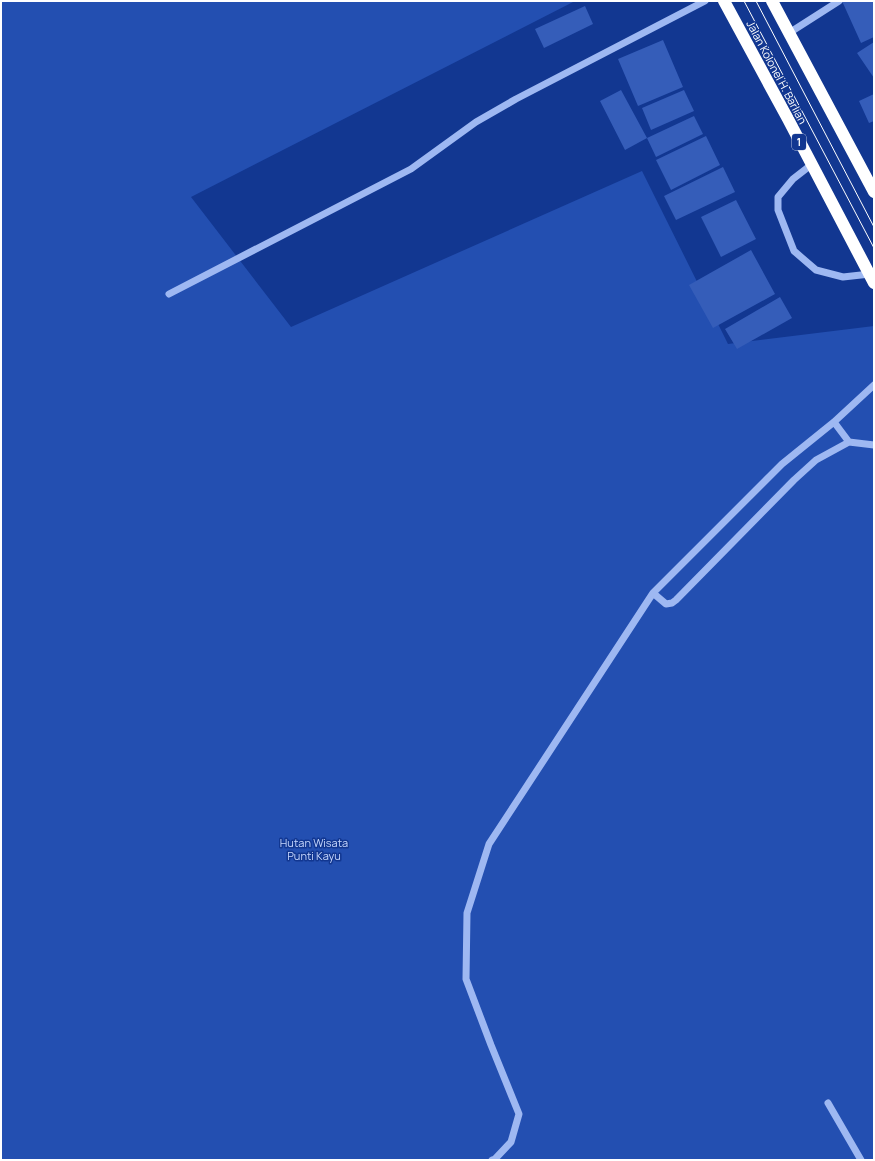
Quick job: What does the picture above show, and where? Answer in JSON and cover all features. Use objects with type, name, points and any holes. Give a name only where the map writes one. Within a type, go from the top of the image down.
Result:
[{"type":"highway","name":"Jalan Kolonel H. Barlian","points":[[724,1],[872,279]]},
{"type":"highway","points":[[772,1],[874,192]]},
{"type":"street","points":[[169,294],[411,169],[476,122],[705,1]]},
{"type":"street","points":[[789,33],[839,1]]},
{"type":"street","points":[[811,165],[793,179],[778,197],[778,210],[794,251],[816,270],[843,277],[872,279]]},
{"type":"street","points":[[492,1160],[495,1159],[511,1142],[519,1114],[491,1046],[466,979],[467,913],[489,844],[653,593],[782,464],[834,422],[874,384]]},
{"type":"street","points":[[834,422],[849,442]]},
{"type":"street","points":[[653,593],[666,604],[672,603],[676,600],[794,480],[816,460],[849,442],[874,445]]},
{"type":"street","points":[[828,1103],[861,1160]]},
{"type":"green space","name":"Hutan Wisata Punti Kayu","points":[[1,1],[575,1],[191,197],[291,327],[642,171],[728,344],[874,326],[874,1160],[1,1160]]},
{"type":"building","points":[[842,1],[874,1],[874,37],[861,43]]},
{"type":"building","points":[[585,6],[593,24],[544,48],[535,29]]},
{"type":"building","points":[[663,40],[683,87],[638,106],[618,59]]},
{"type":"building","points":[[874,42],[874,78],[857,53]]},
{"type":"building","points":[[621,90],[647,138],[625,150],[600,101]]},
{"type":"building","points":[[684,90],[694,111],[651,130],[642,108]]},
{"type":"building","points":[[874,94],[874,121],[869,123],[859,101]]},
{"type":"building","points":[[694,116],[703,134],[656,157],[647,138]]},
{"type":"building","points":[[706,136],[720,165],[671,190],[656,160]]},
{"type":"building","points":[[723,167],[735,192],[676,220],[664,196]]},
{"type":"building","points":[[736,200],[756,239],[721,257],[701,217]]},
{"type":"building","points":[[751,250],[775,294],[713,328],[689,285]]},
{"type":"building","points":[[780,297],[792,318],[737,349],[725,329]]},
{"type":"tram line","points":[[744,1],[874,248]]},
{"type":"tram line","points":[[756,1],[874,227]]}]
